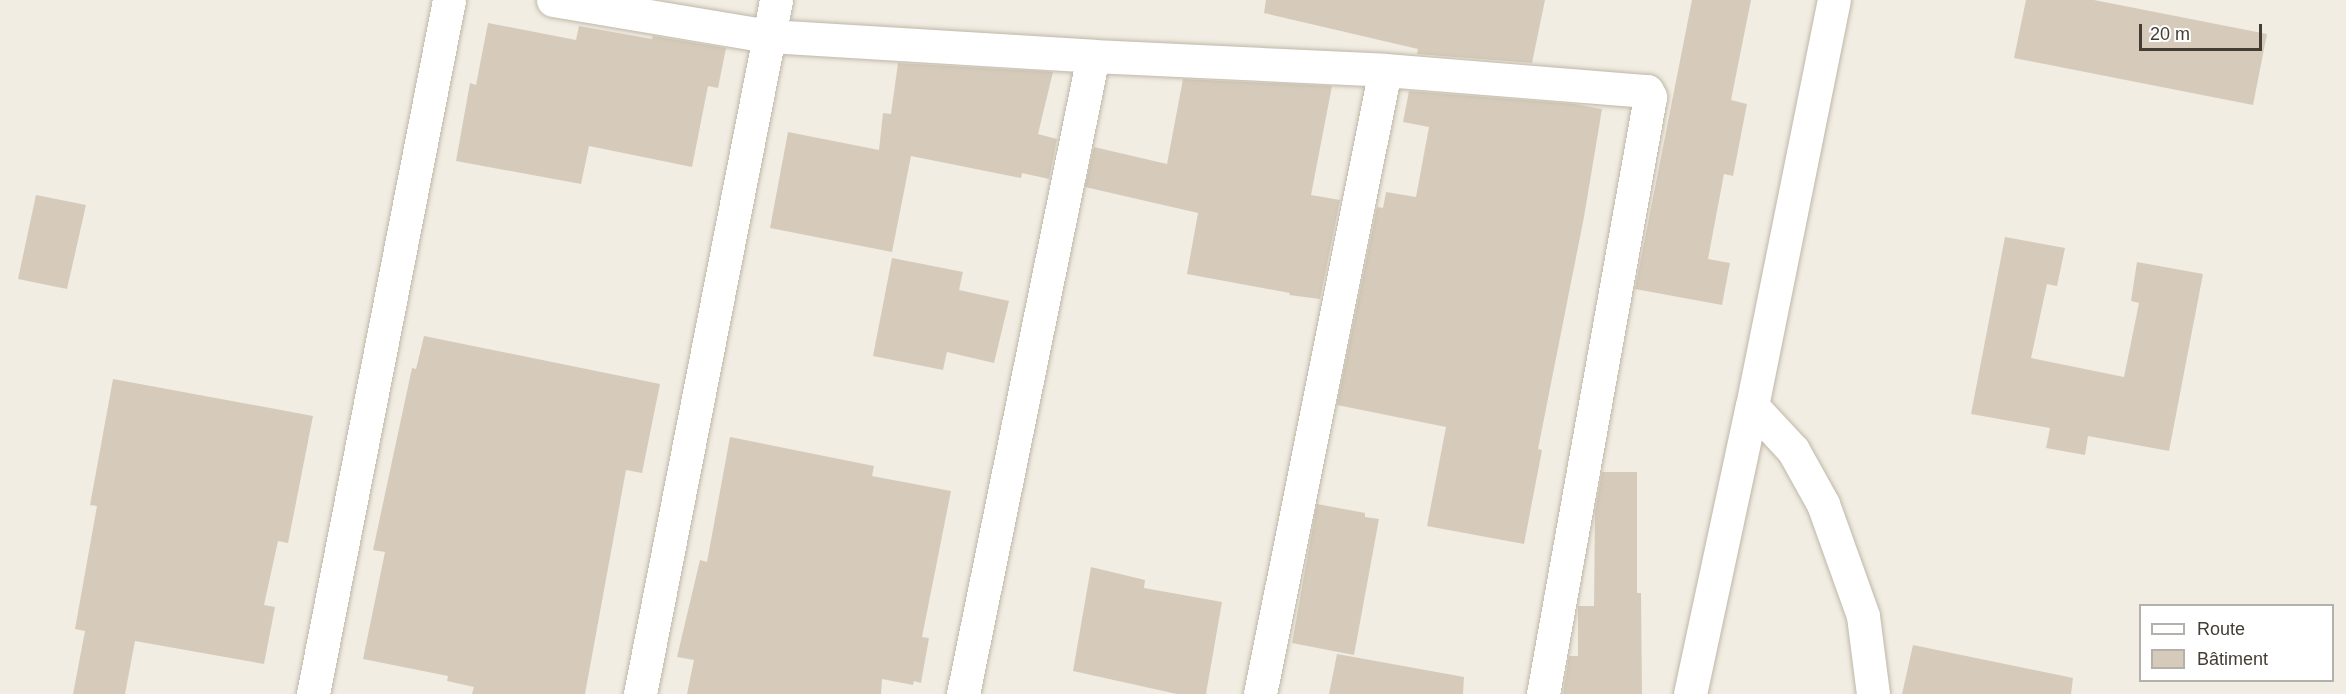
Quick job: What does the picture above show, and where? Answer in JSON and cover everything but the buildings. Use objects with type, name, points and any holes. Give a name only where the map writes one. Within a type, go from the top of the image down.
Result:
[{"type":"street","points":[[313,694],[449,0]]},
{"type":"street","points":[[554,0],[769,36],[1093,56],[1385,70],[1641,88],[1647,91],[1650,96],[1543,694]]},
{"type":"street","points":[[640,694],[776,0]]},
{"type":"street","points":[[1690,694],[1752,406],[1834,0]]},
{"type":"street","points":[[963,694],[1093,56]]},
{"type":"street","points":[[1260,694],[1385,70]]},
{"type":"street","points":[[1752,406],[1793,450],[1823,504],[1863,616],[1873,694]]}]
